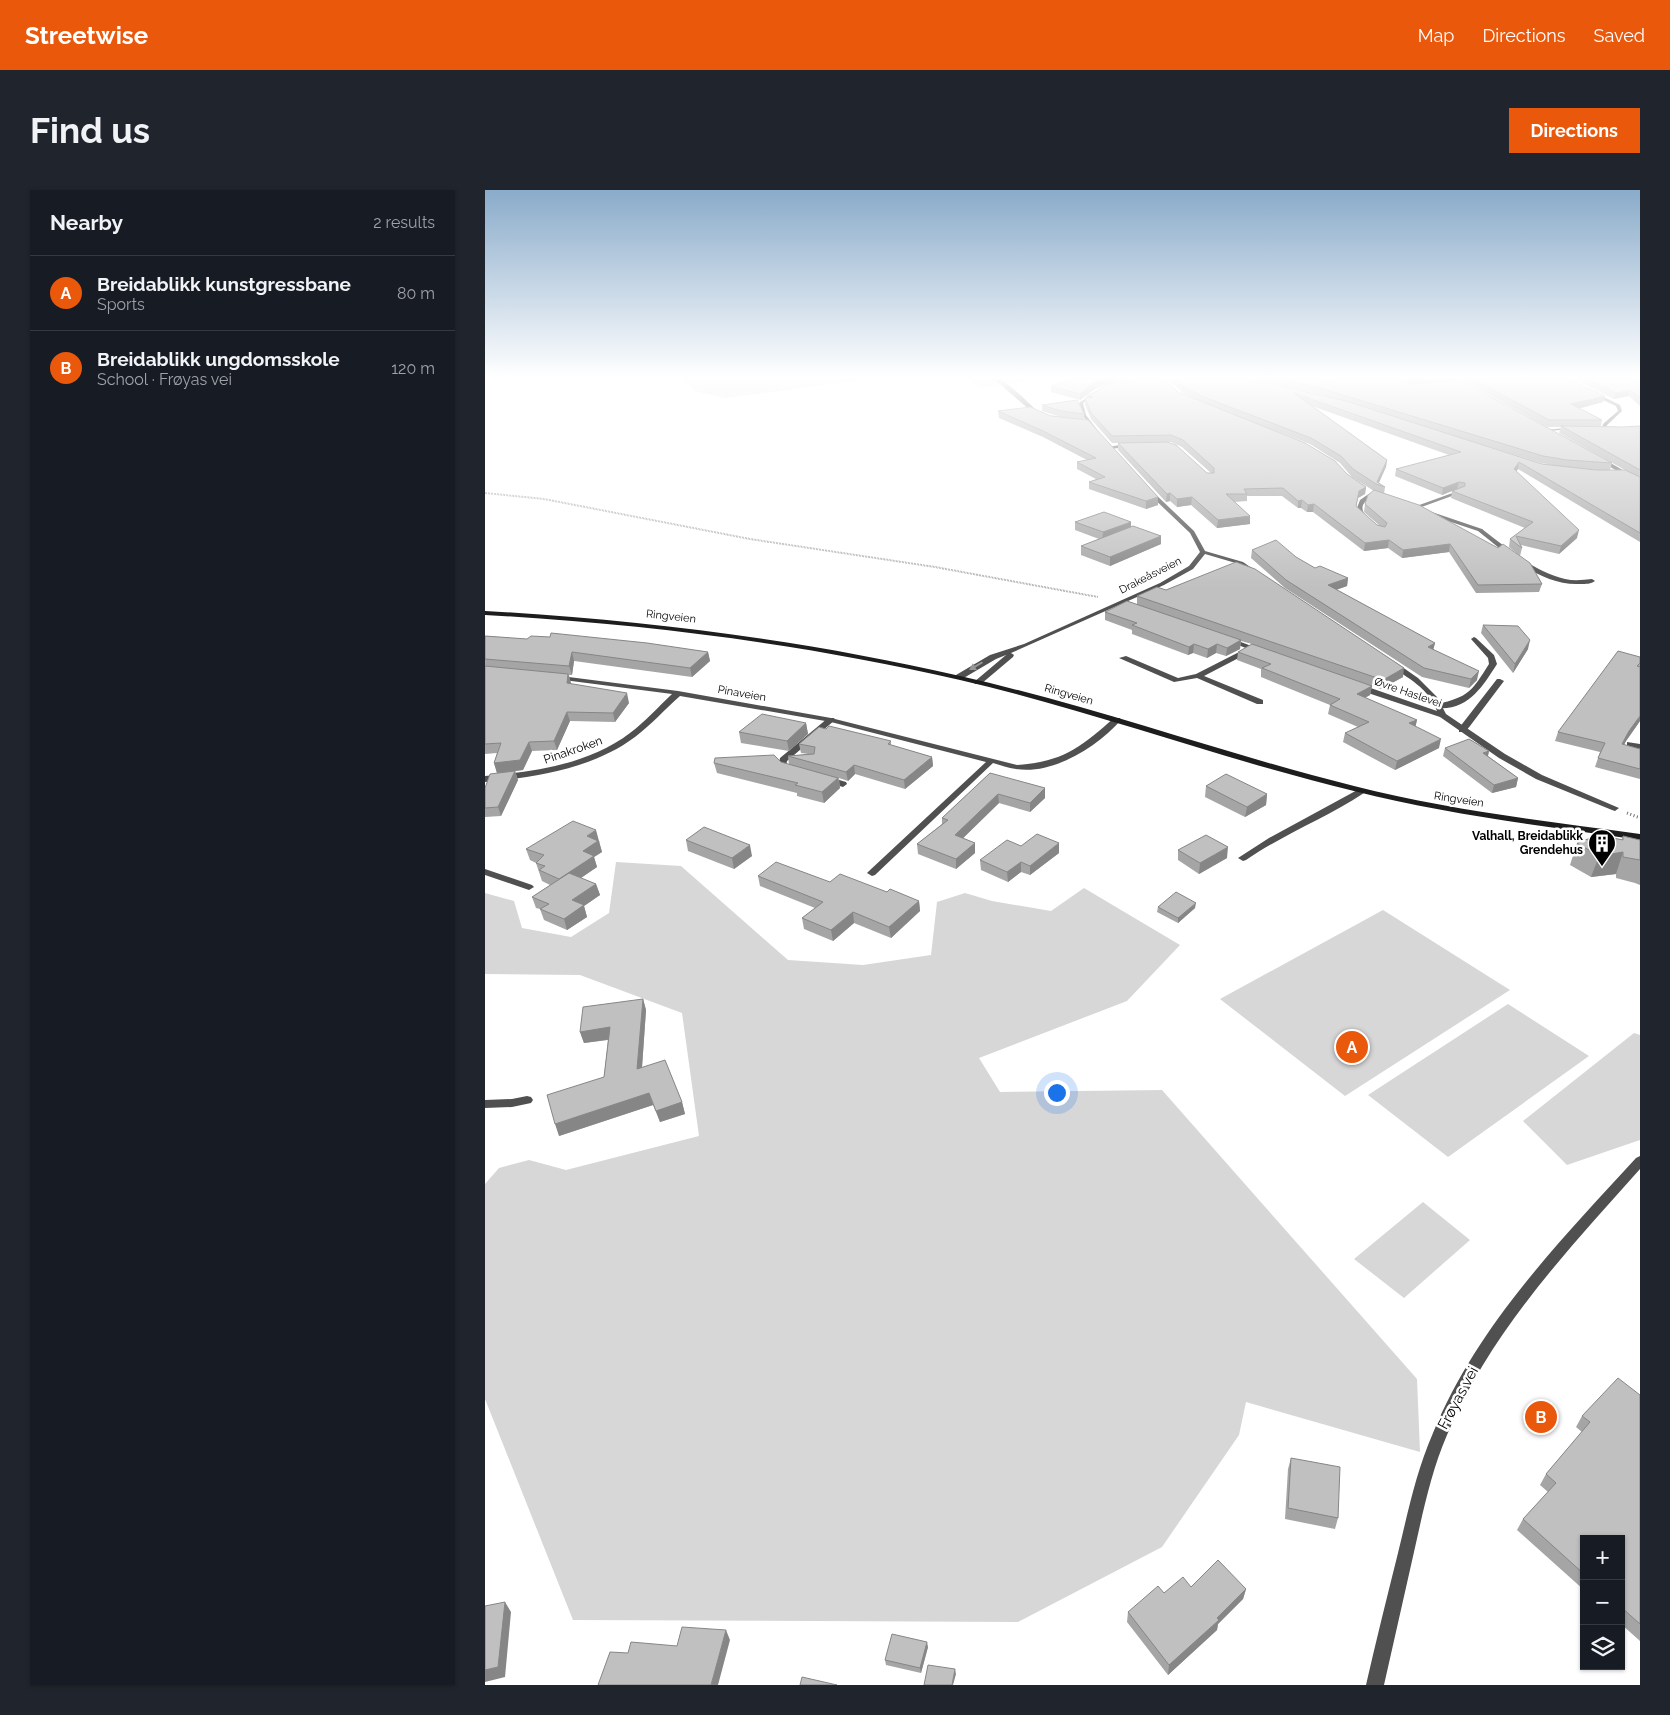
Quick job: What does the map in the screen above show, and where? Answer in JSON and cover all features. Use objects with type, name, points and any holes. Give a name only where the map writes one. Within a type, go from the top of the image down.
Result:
[{"type":"main road","name":"Ringveien","points":[[485,613],[599,620],[691,629],[834,652],[978,682],[1361,791],[1445,809],[1640,837]]},
{"type":"street","points":[[1590,453],[1640,482]]},
{"type":"street","points":[[1615,473],[1623,473]]},
{"type":"street","points":[[1145,487],[1192,532],[1203,552],[1241,563],[1265,579]]},
{"type":"street","points":[[1374,526],[1359,512],[1362,500],[1369,492],[1379,496]]},
{"type":"street","points":[[1415,508],[1460,492]]},
{"type":"street","points":[[1407,505],[1480,530],[1509,552],[1551,577],[1570,582],[1592,582]]},
{"type":"street","name":"Drakeåsveien","points":[[959,677],[993,657],[1026,645],[1183,573],[1200,560],[1203,552]]},
{"type":"street","points":[[1120,603],[1129,606]]},
{"type":"street","points":[[1217,636],[1271,655]]},
{"type":"street","points":[[1440,706],[1463,702],[1471,696],[1493,664],[1491,657],[1474,640]]},
{"type":"street","name":"Drakeåsveien","points":[[978,682],[1003,659],[1026,645]]},
{"type":"street","points":[[1123,658],[1177,680],[1198,676],[1253,648]]},
{"type":"street","name":"Øvre Haslevei","points":[[1383,658],[1421,682],[1440,706],[1443,716]]},
{"type":"street","name":"Pinaveien","points":[[547,676],[678,693],[831,720],[901,736],[991,762],[1017,767],[1038,767],[1075,755],[1117,720]]},
{"type":"street","points":[[1198,676],[1260,702]]},
{"type":"street","points":[[1461,730],[1473,719],[1488,693],[1500,681]]},
{"type":"street","name":"Øvre Haslevei","points":[[1353,684],[1443,716],[1461,730],[1539,776],[1615,808]]},
{"type":"street","name":"Pinakroken","points":[[485,779],[555,770],[599,755],[626,740],[678,693]]},
{"type":"street","points":[[797,772],[782,767],[783,760],[831,720]]},
{"type":"street","points":[[1630,744],[1640,747]]},
{"type":"street","points":[[872,873],[991,762]]},
{"type":"street","points":[[813,776],[843,784]]},
{"type":"street","points":[[1243,858],[1265,843],[1322,814],[1361,791]]},
{"type":"street","points":[[485,872],[529,887]]},
{"type":"street","points":[[485,1104],[513,1103],[527,1100]]},
{"type":"street","name":"Frøyas vei","points":[[1375,1685],[1419,1497],[1440,1433],[1465,1383],[1496,1331],[1531,1282],[1640,1161]]},
{"type":"path","points":[[485,493],[543,499],[751,538],[954,570],[1120,603]]},
{"type":"shaded area","points":[[616,862],[681,866],[788,960],[863,965],[931,955],[937,902],[965,893],[992,901],[1051,911],[1084,888],[1180,945],[1127,1001],[979,1058],[1000,1092],[1162,1090],[1417,1379],[1420,1452],[1246,1402],[1239,1435],[1162,1547],[1018,1622],[573,1620],[485,1399],[485,1184],[499,1168],[529,1160],[566,1170],[699,1136],[682,1013],[580,975],[485,974],[485,893],[514,901],[522,928],[571,937],[609,913]]},
{"type":"shaded area","points":[[1383,910],[1510,990],[1345,1096],[1220,999]]},
{"type":"shaded area","points":[[1508,1004],[1589,1056],[1448,1157],[1368,1095]]},
{"type":"shaded area","points":[[1634,1033],[1640,1035],[1640,1140],[1567,1165],[1523,1121]]},
{"type":"shaded area","points":[[1423,1202],[1470,1240],[1404,1298],[1354,1259]]},
{"type":"building","points":[[1076,448],[1113,448],[1158,497],[1146,501],[1089,482],[1105,477],[1077,462],[1096,458]]},
{"type":"building","points":[[1123,448],[1179,448],[1207,473],[1214,473],[1214,468],[1192,448],[1313,448],[1335,461],[1347,474],[1366,487],[1359,491],[1356,506],[1377,525],[1385,527],[1387,523],[1365,504],[1368,495],[1374,490],[1419,505],[1498,548],[1503,544],[1530,563],[1542,584],[1478,585],[1450,544],[1403,550],[1389,540],[1365,543],[1314,504],[1308,505],[1302,500],[1298,501],[1283,488],[1244,489],[1247,494],[1226,494],[1250,516],[1218,520],[1192,497],[1177,499],[1170,493],[1167,494]]},
{"type":"building","points":[[1327,448],[1370,448],[1387,460],[1377,482],[1385,487],[1376,484],[1353,469],[1341,456]]},
{"type":"building","points":[[1449,448],[1491,448],[1542,464],[1596,470],[1625,470],[1640,477],[1640,533],[1519,462],[1514,469],[1579,530],[1561,546],[1516,536],[1522,548],[1510,539],[1533,522],[1452,491],[1465,486],[1465,483],[1459,482],[1443,488],[1396,469],[1461,452]]},
{"type":"building","points":[[1516,448],[1584,448],[1612,463],[1567,460],[1543,456]]},
{"type":"building","points":[[1600,448],[1640,448],[1640,470]]},
{"type":"building","points":[[1104,512],[1131,522],[1103,532],[1075,522]]},
{"type":"building","points":[[1133,526],[1161,536],[1110,557],[1081,546]]},
{"type":"building","points":[[1276,540],[1296,557],[1315,568],[1320,566],[1348,578],[1328,585],[1435,643],[1428,647],[1479,671],[1471,679],[1424,668],[1286,580],[1252,550]]},
{"type":"building","points":[[1236,562],[1255,569],[1404,668],[1383,680],[1137,596],[1157,587],[1166,590]]},
{"type":"building","points":[[1127,601],[1241,640],[1227,648],[1217,644],[1208,649],[1194,644],[1189,647],[1132,625],[1137,623],[1105,612]]},
{"type":"building","points":[[1483,625],[1518,626],[1530,640],[1515,664]]},
{"type":"building","points":[[551,633],[647,643],[708,652],[690,668],[572,652],[569,666],[485,659],[485,636],[527,639],[531,636],[550,637]]},
{"type":"building","points":[[1252,644],[1372,686],[1357,694],[1417,720],[1409,723],[1441,739],[1397,761],[1345,733],[1369,722],[1330,705],[1340,699],[1262,668],[1271,664],[1238,652]]},
{"type":"building","points":[[1618,651],[1640,657],[1640,663],[1637,666],[1640,667],[1640,716],[1622,744],[1640,749],[1640,769],[1598,758],[1605,743],[1558,732]]},
{"type":"building","points":[[485,666],[568,674],[567,683],[627,693],[613,713],[567,712],[554,741],[529,742],[520,760],[494,763],[501,743],[485,744]]},
{"type":"building","points":[[762,714],[806,723],[787,741],[739,732]]},
{"type":"building","points":[[829,726],[891,741],[888,744],[932,757],[904,780],[854,765],[846,772],[788,756],[814,754],[815,747],[799,744],[819,727],[826,729]]},
{"type":"building","points":[[1469,739],[1489,751],[1483,753],[1518,778],[1494,785],[1445,748]]},
{"type":"building","points":[[774,755],[781,762],[838,778],[822,792],[795,785],[798,783],[714,763],[715,758]]},
{"type":"building","points":[[515,771],[498,807],[485,808],[485,788],[490,774]]},
{"type":"building","points":[[990,773],[1045,788],[1030,803],[998,794],[955,835],[975,843],[956,859],[917,844],[948,820],[942,818]]},
{"type":"building","points":[[1226,774],[1267,794],[1247,807],[1206,786]]},
{"type":"building","points":[[573,821],[596,830],[587,836],[598,841],[583,851],[594,856],[559,879],[539,870],[545,866],[536,863],[544,855],[526,849]]},
{"type":"building","points":[[704,827],[750,845],[732,858],[686,840]]},
{"type":"building","points":[[1037,834],[1059,843],[1030,866],[1021,862],[1007,872],[980,860],[1007,840],[1021,846]]},
{"type":"building","points":[[1206,835],[1228,847],[1200,863],[1178,850]]},
{"type":"building","points":[[1599,835],[1623,840],[1623,836],[1640,840],[1640,860],[1623,857],[1623,852],[1599,856],[1577,843]]},
{"type":"building","points":[[776,862],[830,882],[840,874],[887,892],[890,889],[919,901],[889,927],[853,912],[831,930],[802,918],[823,902],[758,876]]},
{"type":"building","points":[[569,873],[596,884],[572,900],[584,905],[564,919],[540,909],[549,904],[532,897]]},
{"type":"building","points":[[1176,892],[1196,903],[1178,918],[1158,907]]},
{"type":"building","points":[[643,999],[637,1069],[665,1060],[682,1102],[656,1111],[649,1093],[555,1124],[547,1095],[604,1077],[610,1027],[580,1032],[583,1007]]},
{"type":"building","points":[[1618,1378],[1640,1395],[1640,1624],[1625,1611],[1625,1535],[1580,1535],[1580,1570],[1523,1519],[1556,1483],[1546,1474],[1590,1422],[1582,1416]]},
{"type":"building","points":[[1291,1458],[1340,1467],[1338,1518],[1288,1508]]},
{"type":"building","points":[[1218,1560],[1246,1589],[1217,1618],[1219,1620],[1169,1665],[1128,1612],[1158,1586],[1164,1593],[1183,1577],[1191,1587]]},
{"type":"building","points":[[505,1602],[498,1667],[485,1670],[485,1606]]},
{"type":"building","points":[[682,1627],[726,1630],[711,1685],[598,1685],[610,1652],[628,1653],[631,1642],[677,1646]]},
{"type":"building","points":[[892,1634],[927,1642],[920,1668],[885,1660]]},
{"type":"building","points":[[928,1665],[955,1669],[952,1685],[924,1685]]},
{"type":"building","points":[[802,1677],[837,1685],[800,1685]]},
{"type":"place","name":"Valhall, Breidablikk Grendehus","points":[[1602,867]]},
{"type":"place","name":"Breidablikk kunstgressbane","points":[[1352,1047]]},
{"type":"place","name":"Breidablikk ungdomsskole","points":[[1541,1417]]}]
